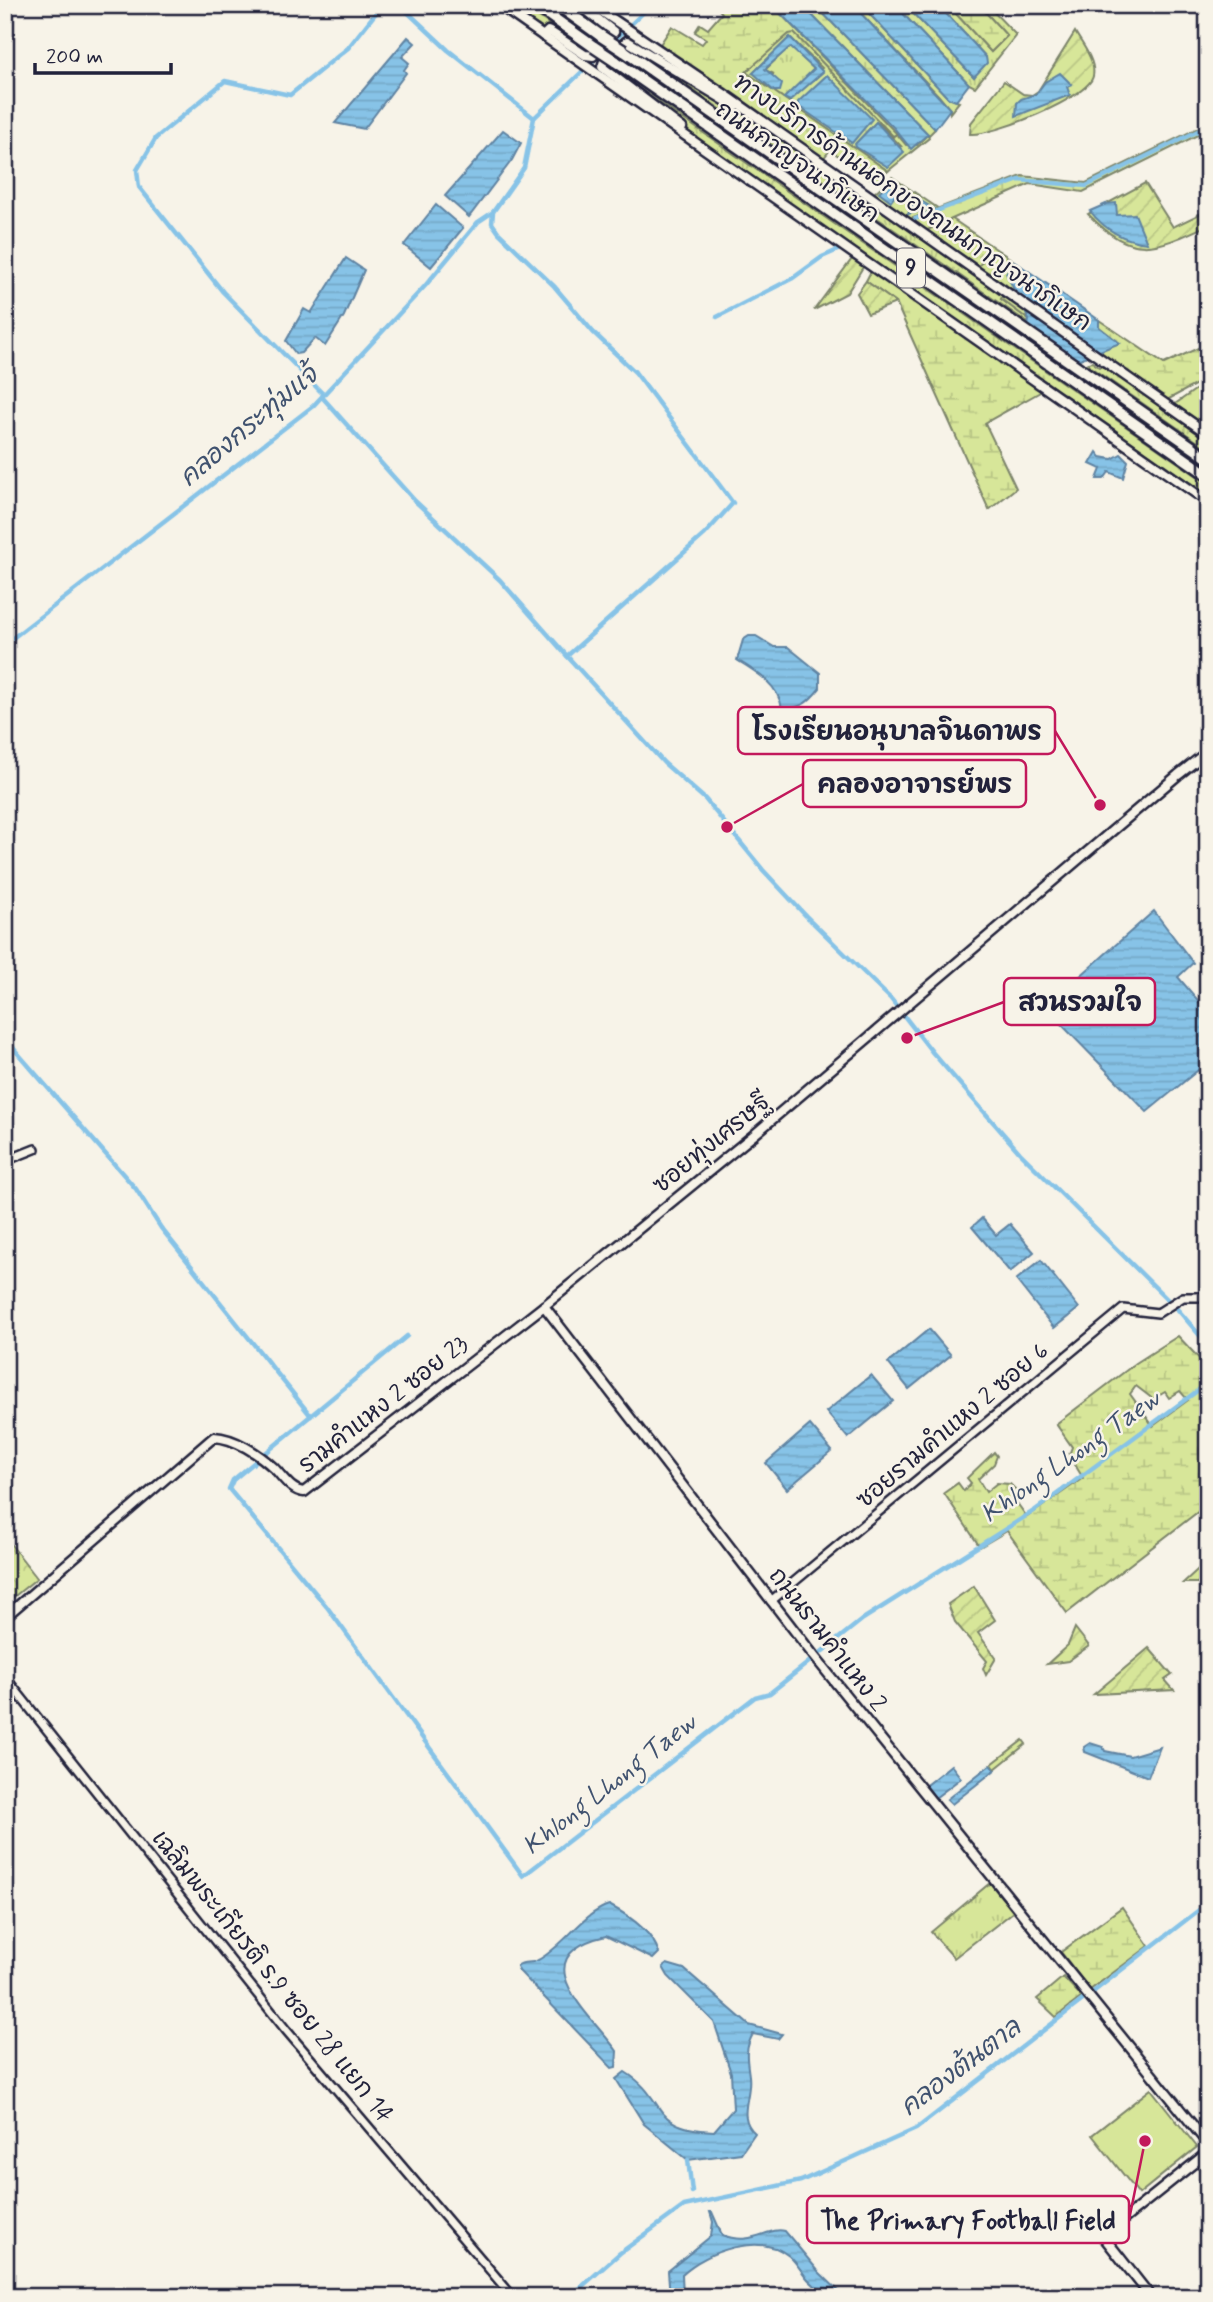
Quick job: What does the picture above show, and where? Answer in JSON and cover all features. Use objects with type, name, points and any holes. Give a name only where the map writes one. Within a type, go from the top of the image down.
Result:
[{"type":"highway","name":"ถนนกาญจนาภิเษก","points":[[535,5],[1208,475]]},
{"type":"highway","name":"ถนนกาญจนาภิเษก","points":[[558,5],[1208,458]]},
{"type":"main road","points":[[499,5],[1208,502]]},
{"type":"main road","points":[[543,36],[548,31],[585,55],[593,56],[614,32],[579,5]]},
{"type":"main road","name":"ทางบริการด้านนอกของถนนกาญจนาภิเษก","points":[[592,5],[1208,434]]},
{"type":"main road","points":[[704,148],[658,106],[602,64],[630,40],[705,86]]},
{"type":"main road","name":"ซอยทุ่งเศรษฐี","points":[[544,1306],[902,1012],[1205,757]]},
{"type":"main road","name":"รามคำแหง 2 ซอย 23","points":[[5,1617],[211,1439],[227,1438],[259,1457],[295,1490],[304,1492],[544,1306]]},
{"type":"main road","name":"ถนนรามคำแหง 2","points":[[544,1306],[816,1659],[1208,2144]]},
{"type":"main road","points":[[1152,2297],[1103,2236],[1208,2152]]},
{"type":"street","points":[[5,1161],[35,1149]]},
{"type":"street","name":"ซอยรามคำแหง 2 ซอย 6","points":[[771,1601],[1123,1309],[1129,1307],[1150,1313],[1167,1309],[1183,1297],[1208,1297]]},
{"type":"street","name":"เฉลิมพระเกียรติ ร.9 ซอย 28 แยก 14","points":[[5,1677],[286,2030],[513,2297]]},
{"type":"green space","points":[[507,5],[522,5],[590,53],[562,40]]},
{"type":"green space","points":[[715,5],[772,5],[897,134],[893,136],[794,33],[789,34],[746,72],[888,171],[876,182],[830,150],[823,159],[659,46],[672,26],[702,44],[706,39],[695,32],[700,24],[708,29],[722,13]]},
{"type":"green space","points":[[802,5],[815,5],[935,129],[929,135]]},
{"type":"green space","points":[[853,5],[861,5],[948,98],[959,102],[950,113],[950,109],[939,96]]},
{"type":"green space","points":[[895,5],[905,5],[974,77],[986,57],[938,5],[948,5],[991,52],[1007,36],[979,5],[987,5],[1016,35],[975,87],[969,84]]},
{"type":"green space","points":[[948,5],[979,5],[1007,36],[991,52]]},
{"type":"green space","points":[[1075,32],[1092,64],[1093,76],[1087,85],[1075,95],[1038,114],[998,129],[970,134],[971,123],[1004,81],[1023,94],[1032,95],[1038,91]]},
{"type":"green space","points":[[789,33],[794,33],[893,136],[897,134],[906,145],[917,145],[928,134],[929,138],[888,171],[745,72]],"holes":[[[790,37],[822,68],[785,98],[814,69],[790,46],[765,70],[774,74],[753,73]],[[876,122],[879,124],[901,146],[863,151],[856,147],[856,143]]]},
{"type":"green space","points":[[652,57],[746,116],[1003,295],[1001,299],[1029,320],[1028,323],[650,60]]},
{"type":"green space","points":[[629,81],[1200,478],[1208,484],[1208,495],[710,148],[627,83]]},
{"type":"green space","points":[[1208,123],[1208,130],[1083,192],[1030,184],[925,231],[908,220],[1022,176],[1086,183]]},
{"type":"green space","points":[[892,177],[939,209],[908,220],[872,195]]},
{"type":"green space","points":[[1145,183],[1173,227],[1208,210],[1208,225],[1174,240],[1145,246],[1118,239],[1088,214]]},
{"type":"green space","points":[[951,218],[999,251],[977,269],[925,231]]},
{"type":"green space","points":[[989,251],[996,254],[999,251],[1014,261],[1009,266],[1029,320],[1001,299],[1008,288],[977,269]]},
{"type":"green space","points":[[852,259],[863,267],[847,293],[814,310]]},
{"type":"green space","points":[[871,271],[1042,391],[985,423],[1016,488],[989,510],[896,303],[866,281]]},
{"type":"green space","points":[[866,281],[896,303],[868,314],[857,293]]},
{"type":"green space","points":[[1099,320],[1164,364],[1200,347],[1208,366],[1208,378],[1167,400],[1097,351],[1119,343],[1098,326]]},
{"type":"green space","points":[[1092,362],[1099,367],[1105,366],[1208,439],[1208,449],[1086,364]]},
{"type":"green space","points":[[1198,388],[1208,395],[1208,427],[1175,404]]},
{"type":"green space","points":[[1178,1336],[1208,1368],[1208,1504],[1067,1613],[1007,1531],[980,1547],[944,1493],[958,1483],[964,1491],[971,1483],[967,1478],[994,1452],[997,1456],[994,1464],[978,1479],[986,1492],[997,1483],[1010,1484],[1021,1495],[1017,1503],[1027,1517],[1083,1478],[1069,1455],[1072,1447],[1056,1424],[1136,1363]],"holes":[[[1136,1386],[1153,1399],[1165,1392],[1169,1398],[1180,1391],[1188,1400],[1153,1426],[1130,1394]]]},
{"type":"green space","points":[[5,1537],[37,1578],[5,1604]]},
{"type":"green space","points":[[1208,1560],[1208,1575],[1197,1583],[1183,1583]]},
{"type":"green space","points":[[974,1586],[995,1620],[978,1633],[996,1658],[986,1675],[983,1668],[987,1661],[955,1622],[948,1604]]},
{"type":"green space","points":[[1075,1628],[1089,1646],[1068,1661],[1047,1664],[1068,1645]]},
{"type":"green space","points":[[1149,1648],[1172,1675],[1165,1680],[1174,1690],[1094,1694]]},
{"type":"green space","points":[[1023,1740],[1026,1744],[995,1769],[992,1764]]},
{"type":"green space","points":[[990,1883],[1013,1912],[954,1958],[931,1932]]},
{"type":"green space","points":[[1122,1907],[1149,1946],[1090,1990],[1061,1952]]},
{"type":"green space","points":[[1063,1977],[1082,1997],[1056,2017],[1037,1999]]},
{"type":"green space","points":[[1151,2089],[1197,2147],[1139,2194],[1092,2135]]},
{"type":"water","points":[[772,5],[802,5],[928,134],[911,149],[894,128]]},
{"type":"water","points":[[815,5],[853,5],[950,109],[935,129]]},
{"type":"water","points":[[861,5],[895,5],[969,84],[956,101],[948,98]]},
{"type":"water","points":[[905,5],[938,5],[986,57],[987,63],[974,77]]},
{"type":"water","points":[[408,37],[415,43],[402,57],[409,63],[404,70],[406,73],[364,129],[335,123]]},
{"type":"water","points":[[790,37],[823,72],[790,101],[784,98],[814,69],[790,47],[765,69],[782,84],[780,91],[774,91],[753,73]]},
{"type":"water","points":[[1060,73],[1072,85],[1067,87],[1070,95],[1016,116],[1017,103],[1021,99],[1036,94],[1045,82]]},
{"type":"water","points":[[827,75],[872,119],[852,143],[798,106],[798,102]]},
{"type":"water","points":[[876,122],[904,152],[888,167],[855,144]]},
{"type":"water","points":[[503,130],[521,143],[512,160],[469,217],[445,196]]},
{"type":"water","points":[[893,179],[902,187],[891,201],[879,192]]},
{"type":"water","points":[[916,198],[933,208],[908,214]]},
{"type":"water","points":[[1116,203],[1117,215],[1135,214],[1147,243],[1130,240],[1116,233],[1102,224],[1090,211]]},
{"type":"water","points":[[436,205],[463,228],[431,267],[404,245]]},
{"type":"water","points":[[346,258],[364,270],[344,316],[325,346],[315,338],[301,353],[296,354],[286,341],[304,309],[311,313]]},
{"type":"water","points":[[1014,261],[1099,320],[1099,327],[1120,343],[1062,366],[1026,341],[1029,320],[1006,273]]},
{"type":"water","points":[[1097,452],[1101,457],[1112,459],[1121,454],[1128,461],[1123,478],[1109,472],[1104,479],[1097,479],[1101,469],[1090,464]]},
{"type":"water","points":[[756,636],[774,647],[788,647],[820,673],[820,688],[803,704],[782,709],[772,686],[737,660],[743,640]]},
{"type":"water","points":[[1154,911],[1193,963],[1178,977],[1208,1012],[1208,1062],[1147,1112],[1061,1024],[1076,1010],[1070,985]]},
{"type":"water","points":[[982,1218],[996,1235],[1010,1224],[1034,1252],[1010,1272],[972,1227]]},
{"type":"water","points":[[1041,1260],[1079,1308],[1054,1328],[1016,1280]]},
{"type":"water","points":[[929,1329],[951,1355],[909,1389],[888,1363]]},
{"type":"water","points":[[871,1375],[893,1401],[848,1438],[826,1412]]},
{"type":"water","points":[[810,1425],[832,1451],[787,1489],[766,1463]]},
{"type":"water","points":[[1090,1743],[1103,1747],[1105,1751],[1130,1756],[1160,1747],[1148,1777],[1085,1752],[1084,1747]]},
{"type":"water","points":[[951,1765],[961,1778],[935,1798],[926,1785]]},
{"type":"water","points":[[990,1765],[995,1770],[952,1804],[947,1799]]},
{"type":"water","points":[[609,1905],[645,1931],[659,1953],[653,1959],[606,1936],[580,1945],[567,1957],[564,1972],[569,1988],[617,2051],[616,2067],[612,2068],[517,1966],[547,1954],[590,1915]]},
{"type":"water","points":[[667,1964],[684,1969],[749,2025],[782,2034],[778,2039],[753,2034],[748,2045],[746,2120],[755,2133],[741,2153],[688,2160],[644,2124],[616,2079],[625,2072],[648,2092],[668,2118],[678,2125],[693,2129],[714,2131],[733,2109],[731,2073],[714,2022],[668,1976],[663,1967]]},
{"type":"water","points":[[710,2212],[722,2235],[733,2238],[751,2238],[772,2231],[785,2231],[819,2272],[845,2297],[827,2297],[807,2278],[792,2258],[777,2249],[764,2245],[749,2245],[734,2247],[705,2258],[682,2274],[683,2297],[670,2297],[668,2271],[711,2236],[713,2222]]},
{"type":"waterway","points":[[324,395],[223,292],[139,187],[137,170],[156,138],[225,81],[290,95],[348,48],[382,5]]},
{"type":"waterway","points":[[400,5],[448,50],[534,118]]},
{"type":"waterway","name":"คลองกระทุ่มแจ้","points":[[5,644],[313,406],[425,286],[478,222],[493,212],[524,168],[534,118],[651,5]]},
{"type":"waterway","points":[[915,219],[1019,180],[1086,186],[1208,126]]},
{"type":"waterway","points":[[493,212],[492,223],[499,233],[554,286],[593,332],[635,372],[733,503],[705,534],[567,656],[664,763],[705,799],[763,870],[806,916],[891,999],[933,1053],[1020,1153],[1179,1311],[1208,1345]]},
{"type":"waterway","points":[[717,317],[793,278],[822,257],[840,249]]},
{"type":"waterway","points":[[322,397],[415,501],[500,580],[567,656]]},
{"type":"waterway","points":[[5,1031],[14,1049],[136,1189],[161,1228],[311,1416]]},
{"type":"waterway","name":"Khlong Lhong Taew","points":[[407,1336],[233,1480],[229,1489],[327,1607],[523,1876],[755,1697],[770,1693],[863,1619],[1034,1511],[1208,1383]]},
{"type":"waterway","name":"คลองต้นตาล","points":[[570,2297],[620,2253],[684,2206],[801,2181],[916,2129],[1208,1903]]},
{"type":"waterway","points":[[688,2160],[692,2192]]},
{"type":"place","name":"โรงเรียนอนุบาลจินดาพร","points":[[1100,805]]},
{"type":"place","name":"คลองอาจารย์พร","points":[[727,827]]},
{"type":"place","name":"สวนรวมใจ","points":[[907,1038]]},
{"type":"place","name":"The Primary Football Field","points":[[1145,2141]]}]
